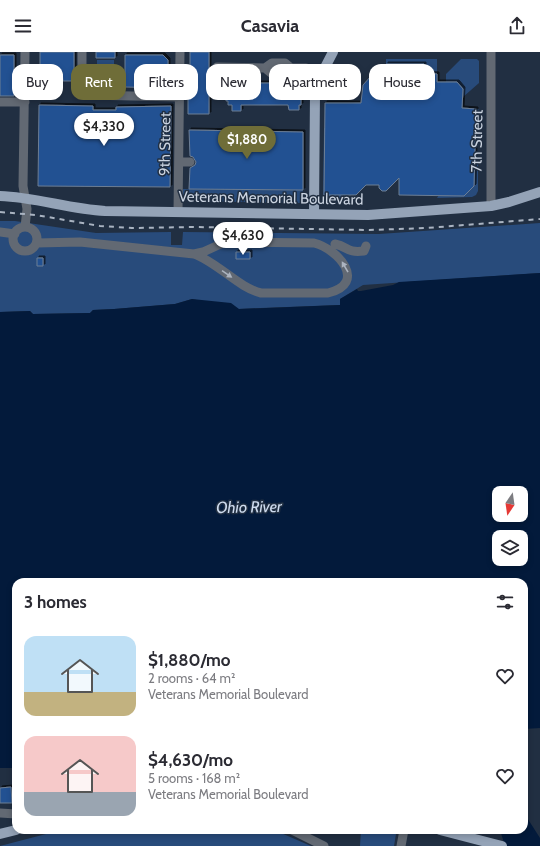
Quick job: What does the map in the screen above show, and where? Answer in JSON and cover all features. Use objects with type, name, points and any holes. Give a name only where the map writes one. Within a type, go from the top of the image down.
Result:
[{"type":"main road","points":[[327,64],[333,52]]},
{"type":"main road","points":[[314,214],[315,100]]},
{"type":"main road","name":"Veterans Memorial Boulevard","points":[[0,196],[26,198],[95,210],[383,214],[491,206],[510,202],[540,192]]},
{"type":"main road","points":[[0,834],[12,831]]},
{"type":"main road","points":[[457,834],[502,846]]},
{"type":"street","points":[[25,52],[24,186],[27,209],[25,227]]},
{"type":"street","points":[[82,52],[82,89],[86,94],[134,95]]},
{"type":"street","name":"9th Street","points":[[180,52],[180,64]]},
{"type":"street","name":"7th Street","points":[[491,52],[491,206]]},
{"type":"street","points":[[271,64],[286,64]]},
{"type":"street","points":[[261,68],[265,68],[269,65]]},
{"type":"street","points":[[265,68],[269,71]]},
{"type":"street","name":"9th Street","points":[[178,212],[180,100]]},
{"type":"street","points":[[0,102],[25,102]]},
{"type":"street","points":[[179,162],[190,162]]},
{"type":"street","points":[[25,227],[33,230],[37,238],[37,242],[27,251],[19,249],[14,242],[17,230],[25,227]]},
{"type":"street","points":[[0,232],[15,234]]},
{"type":"street","points":[[333,247],[339,240],[342,240],[348,244]]},
{"type":"street","points":[[37,242],[80,242],[194,254],[204,258],[256,292],[328,293],[342,287],[348,276],[347,269],[333,247]]},
{"type":"street","points":[[194,254],[203,252],[224,242],[314,243],[354,252],[364,251],[366,246]]},
{"type":"street","points":[[0,813],[12,814]]},
{"type":"street","points":[[300,834],[324,846]]},
{"type":"street","points":[[401,846],[403,834]]},
{"type":"shaded area","points":[[386,59],[437,59],[437,74],[435,74],[435,64],[386,64]]},
{"type":"shaded area","points":[[461,59],[477,59],[479,61],[479,83],[463,97],[463,89],[457,82],[446,82],[446,74]]},
{"type":"shaded area","points":[[97,60],[114,60],[114,64],[97,64]]},
{"type":"shaded area","points":[[476,109],[479,109],[479,142],[475,142]]},
{"type":"shaded area","points":[[324,128],[343,195],[342,203],[329,203],[323,200]]},
{"type":"shaded area","points":[[474,160],[478,164],[478,191],[476,195],[472,197],[437,198],[439,195],[464,195],[474,186]]},
{"type":"shaded area","points":[[183,189],[303,190],[302,203],[188,201],[183,199]]},
{"type":"shaded area","points":[[0,221],[15,221],[96,233],[171,232],[171,245],[182,245],[183,232],[379,234],[540,223],[540,273],[363,285],[340,299],[340,305],[238,309],[192,299],[175,304],[93,310],[90,313],[33,314],[30,311],[0,312]]},
{"type":"shaded area","points":[[46,834],[283,834],[311,846],[0,846]]},
{"type":"shaded area","points":[[361,834],[396,834],[394,846],[360,846]]},
{"type":"water","name":"Ohio River","points":[[540,273],[540,728],[528,729],[528,578],[12,578],[12,768],[0,768],[0,312],[30,311],[33,314],[90,313],[93,310],[175,304],[192,299],[231,303],[239,309],[340,305],[340,299],[357,289],[358,291],[393,285],[399,282]]},
{"type":"water","points":[[528,819],[540,838],[540,846],[505,846],[501,834],[528,834]]},
{"type":"building","points":[[40,52],[74,52],[74,64],[71,64],[71,81],[63,81],[63,64],[40,64]]},
{"type":"building","points":[[96,52],[115,52],[115,58],[96,58]]},
{"type":"building","points":[[190,52],[209,52],[209,64],[206,64],[206,100],[209,100],[209,114],[188,114],[188,100],[198,100],[198,64],[190,64]]},
{"type":"building","points":[[0,55],[14,55],[14,64],[12,64],[12,96],[0,96]]},
{"type":"building","points":[[125,55],[163,55],[168,60],[168,64],[134,64],[134,87],[126,87]]},
{"type":"building","points":[[435,74],[437,74],[437,82],[457,82],[463,89],[462,108],[476,109],[474,186],[464,196],[399,195],[399,178],[386,191],[382,191],[379,188],[379,185],[366,185],[356,195],[324,195],[325,103],[361,103],[363,85],[369,78],[369,100],[435,100]]},
{"type":"building","points":[[261,83],[269,83],[269,100],[301,100],[299,110],[289,110],[288,105],[241,105],[241,111],[232,111],[232,105],[228,105],[228,101],[226,100],[261,100]]},
{"type":"building","points":[[39,105],[93,106],[93,110],[116,110],[116,107],[171,106],[170,187],[38,186]]},
{"type":"building","points":[[189,130],[303,132],[303,190],[189,189],[190,168],[195,165],[196,162],[193,157],[190,156]]},
{"type":"building","points":[[236,252],[250,252],[250,259],[236,259]]},
{"type":"building","points":[[37,258],[43,258],[43,266],[37,266]]},
{"type":"building","points":[[11,787],[12,803],[0,803],[0,788]]},
{"type":"railway","points":[[0,212],[36,215],[100,226],[132,228],[193,227],[369,230],[427,228],[540,219]]}]
